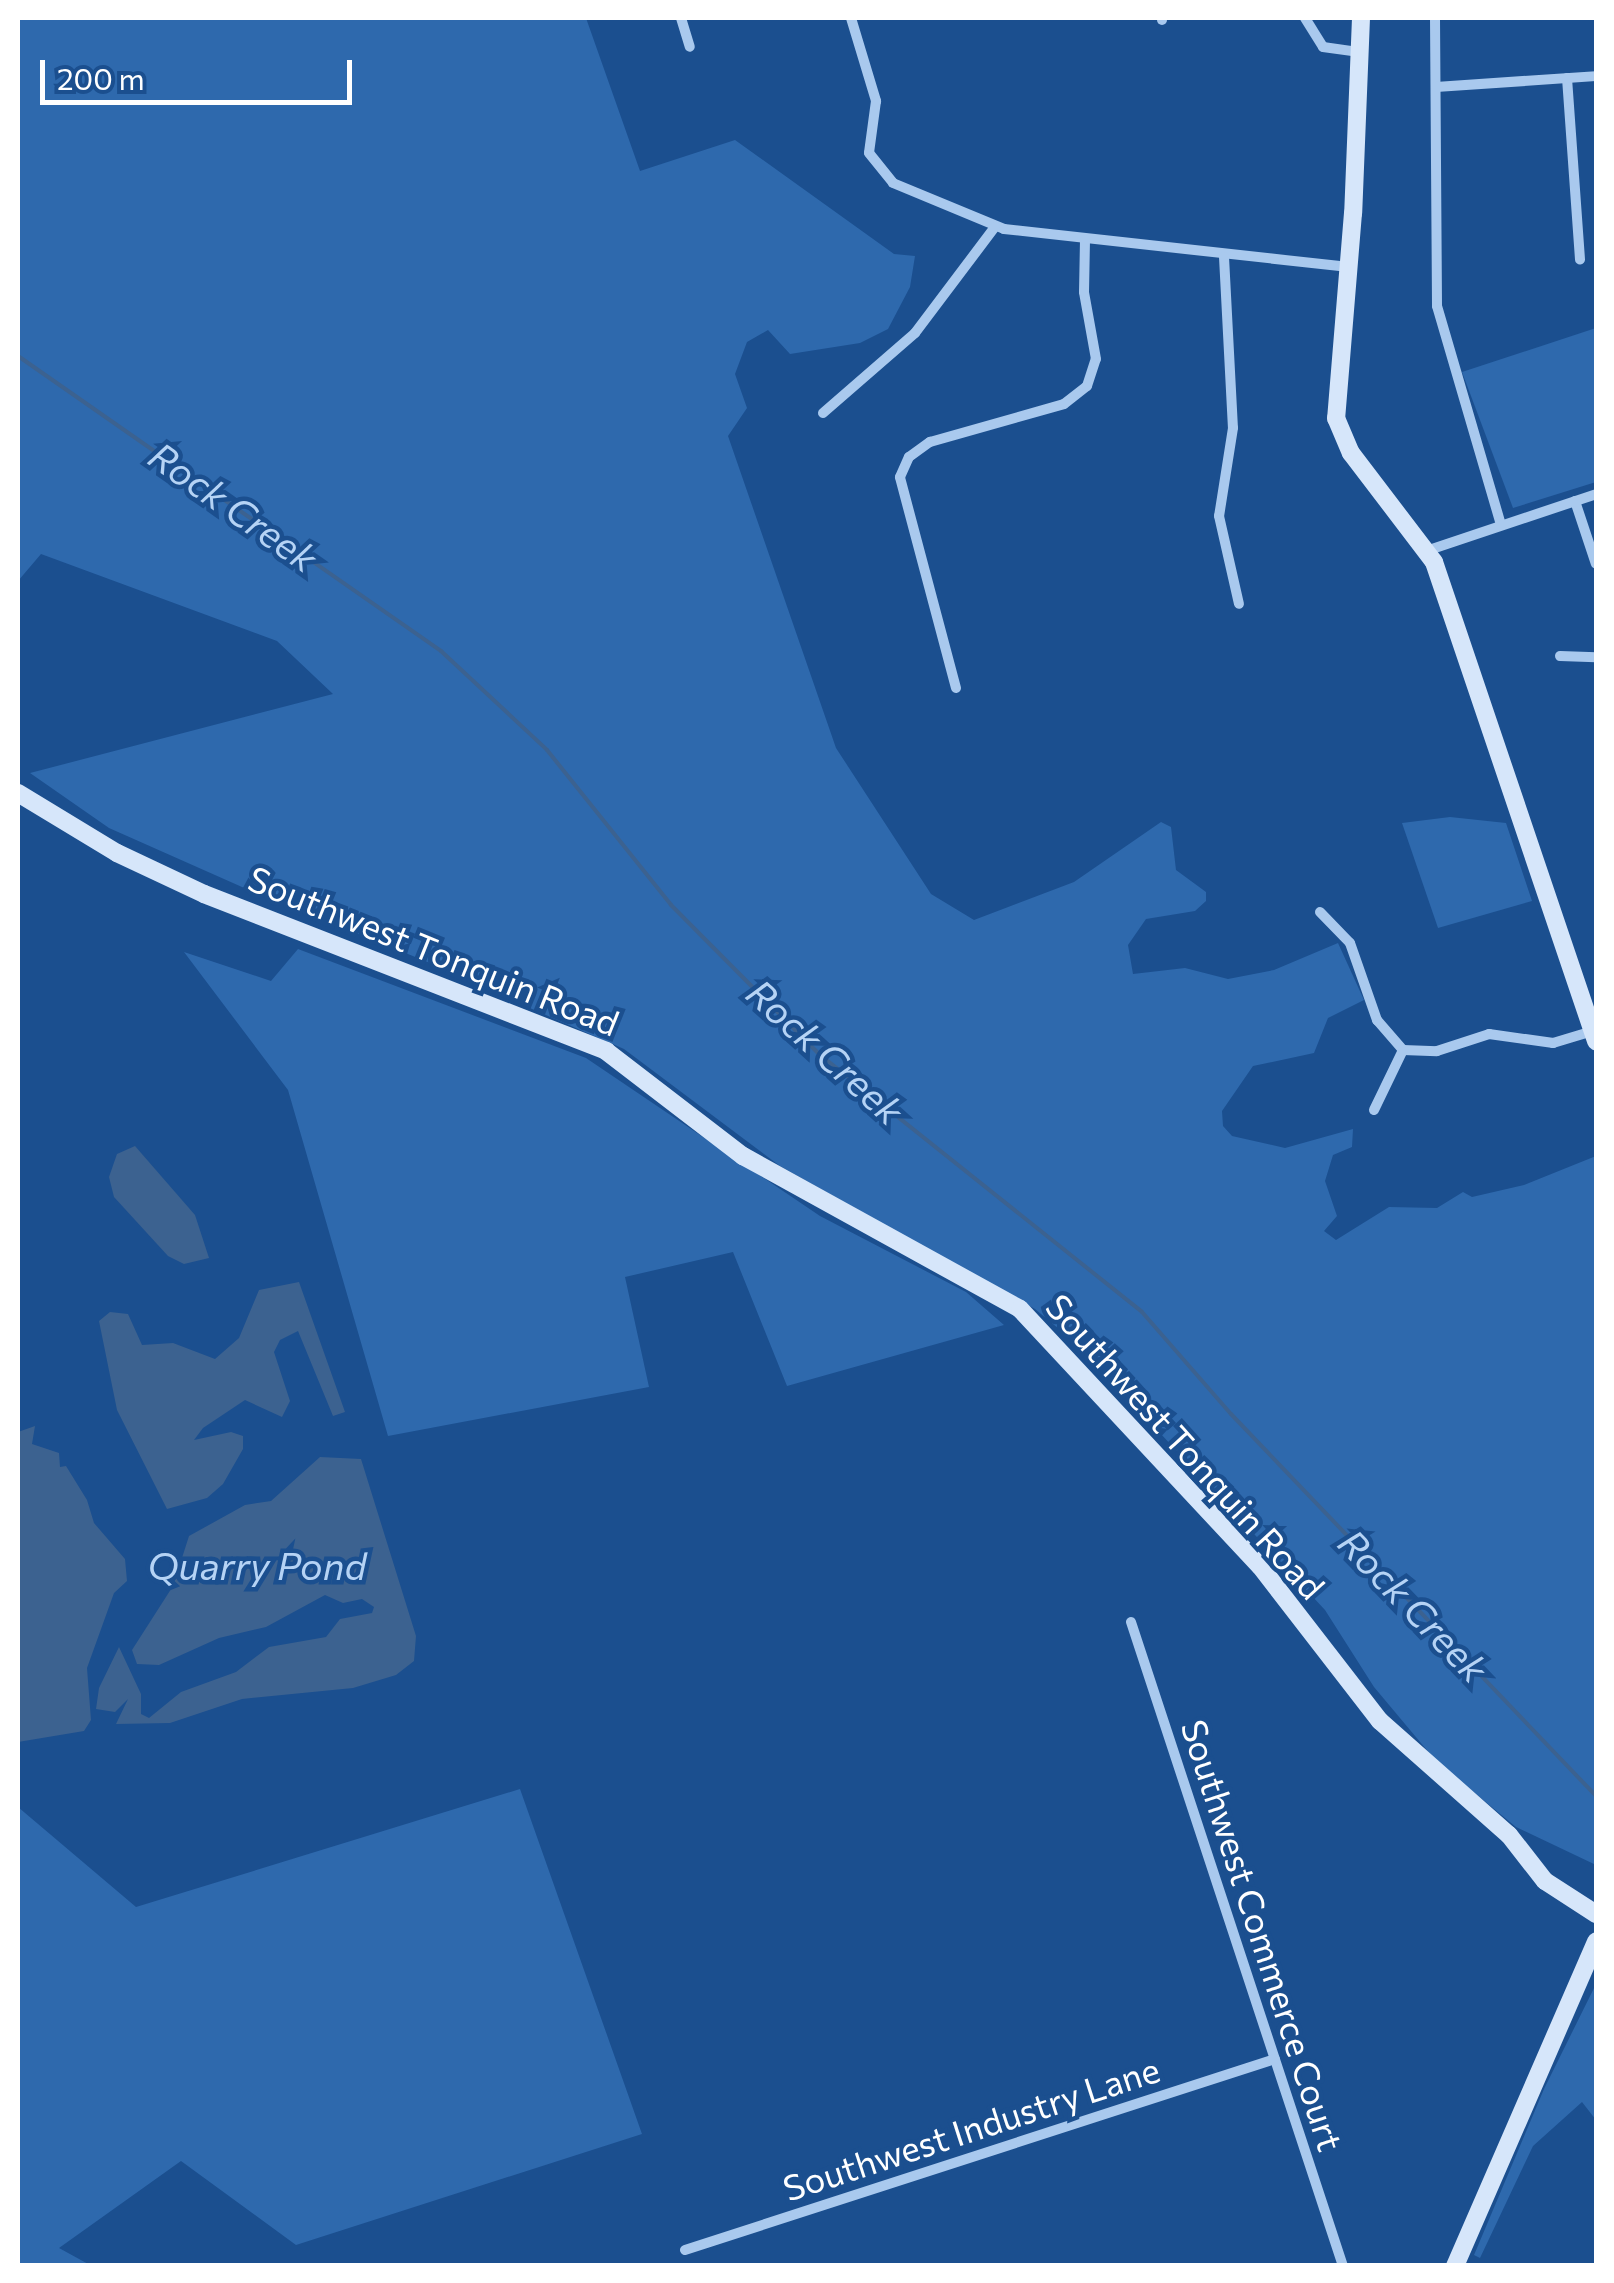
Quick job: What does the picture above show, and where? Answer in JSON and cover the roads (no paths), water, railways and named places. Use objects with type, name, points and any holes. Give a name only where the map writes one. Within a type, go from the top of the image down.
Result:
[{"type":"main road","points":[[1360,18],[1349,268],[1334,392],[1337,424],[1350,453],[1428,550],[1595,1034]]},
{"type":"main road","name":"Southwest Tonquin Road","points":[[18,794],[177,882],[606,1051],[743,1156],[1020,1309],[1260,1566],[1380,1721],[1509,1835],[1545,1881],[1596,1914]]},
{"type":"main road","points":[[1455,2266],[1596,1941]]},
{"type":"street","points":[[681,18],[690,47]]},
{"type":"street","points":[[852,18],[876,100],[868,145],[877,168],[893,183],[995,227],[1224,257],[1349,268]]},
{"type":"street","points":[[1305,18],[1323,47],[1361,52]]},
{"type":"street","points":[[1434,18],[1438,306],[1501,526]]},
{"type":"street","points":[[1436,88],[1596,76]]},
{"type":"street","points":[[1567,78],[1580,260]]},
{"type":"street","points":[[823,413],[915,333],[995,227]]},
{"type":"street","points":[[956,688],[900,477],[909,456],[930,442],[1064,404],[1087,386],[1096,358],[1084,292],[1085,240]]},
{"type":"street","points":[[1224,257],[1232,428],[1219,516],[1239,604]]},
{"type":"street","points":[[1428,550],[1596,494]]},
{"type":"street","points":[[1575,500],[1596,564]]},
{"type":"street","points":[[1560,656],[1596,657]]},
{"type":"street","points":[[1320,912],[1350,944],[1378,1020],[1404,1050],[1436,1051],[1489,1034],[1553,1043],[1595,1034]]},
{"type":"street","points":[[1374,1110],[1404,1050]]},
{"type":"street","name":"Southwest Commerce Court","points":[[1131,1622],[1343,2266]]},
{"type":"street","name":"Southwest Industry Lane","points":[[685,2250],[1275,2058]]},
{"type":"water","points":[[135,1146],[195,1215],[209,1258],[184,1264],[168,1256],[114,1197],[109,1177],[117,1154]]},
{"type":"water","points":[[299,1282],[345,1412],[333,1416],[298,1331],[280,1340],[274,1352],[290,1401],[282,1417],[245,1400],[203,1428],[194,1440],[231,1432],[243,1436],[243,1449],[223,1484],[207,1498],[167,1509],[117,1410],[99,1321],[110,1312],[128,1314],[142,1345],[173,1343],[215,1359],[239,1338],[259,1290]]},
{"type":"water","points":[[35,1426],[32,1444],[59,1453],[60,1467],[66,1466],[87,1500],[94,1523],[125,1559],[127,1581],[114,1593],[87,1668],[91,1720],[84,1731],[18,1742],[18,1432]]},
{"type":"water","name":"Quarry Pond","points":[[320,1457],[361,1459],[416,1636],[414,1661],[396,1675],[353,1688],[242,1699],[170,1723],[116,1724],[128,1699],[115,1712],[96,1709],[99,1688],[119,1647],[141,1694],[141,1714],[149,1718],[181,1692],[236,1672],[269,1647],[326,1637],[340,1619],[372,1613],[374,1607],[362,1599],[343,1603],[325,1595],[266,1627],[219,1638],[159,1665],[137,1664],[132,1650],[173,1586],[189,1536],[245,1505],[271,1501]]},
{"type":"waterway","name":"Rock Creek","points":[[18,356],[441,651],[547,750],[671,905],[819,1054],[1142,1312],[1231,1414],[1596,1796]]}]
